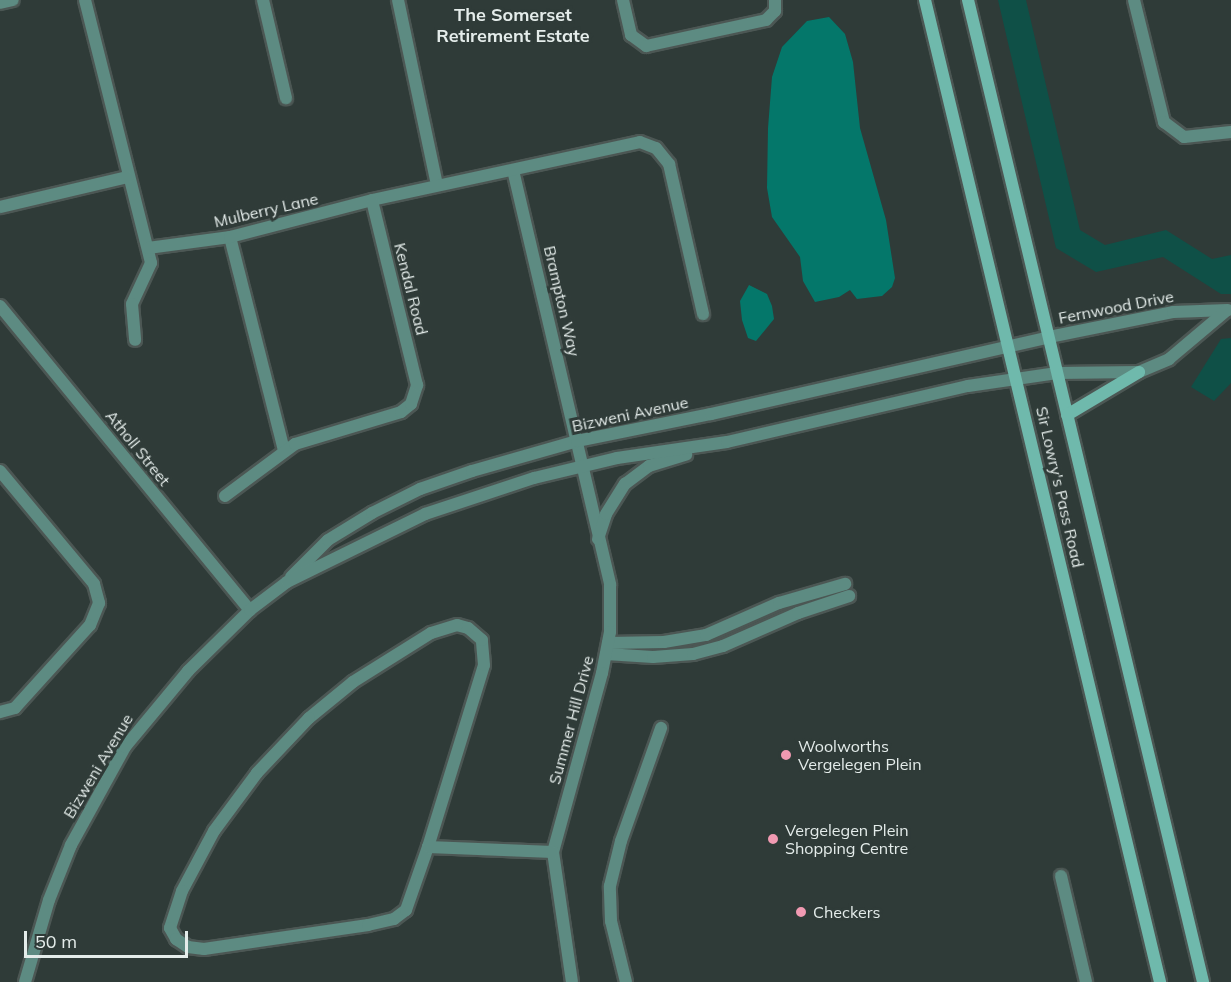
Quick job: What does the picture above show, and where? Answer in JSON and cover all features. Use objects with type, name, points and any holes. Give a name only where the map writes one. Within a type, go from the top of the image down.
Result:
[{"type":"main road","name":"Sir Lowry's Pass Road","points":[[926,0],[1160,982]]},
{"type":"main road","name":"Sir Lowry's Pass Road","points":[[968,0],[1203,982]]},
{"type":"main road","points":[[1067,415],[1138,372]]},
{"type":"street","points":[[0,3],[13,0]]},
{"type":"street","points":[[85,0],[128,177],[148,248],[150,266],[132,304],[135,340]]},
{"type":"street","points":[[263,0],[286,98]]},
{"type":"street","points":[[398,0],[437,186]]},
{"type":"street","points":[[623,0],[632,35],[646,46],[766,20],[775,11],[775,0]]},
{"type":"street","points":[[1134,0],[1164,122],[1184,137],[1231,132]]},
{"type":"street","name":"Mulberry Lane","points":[[148,248],[230,237],[372,200],[640,142],[656,148],[669,164],[703,314]]},
{"type":"street","name":"Brampton Way","points":[[513,170],[584,466]]},
{"type":"street","points":[[0,207],[128,177]]},
{"type":"street","name":"Kendal Road","points":[[284,451],[295,444],[401,412],[411,404],[417,385],[372,200]]},
{"type":"street","points":[[225,496],[284,451],[230,237]]},
{"type":"street","name":"Atholl Street","points":[[0,306],[250,610]]},
{"type":"street","name":"Fernwood Drive","points":[[1009,346],[1173,312],[1229,310]]},
{"type":"street","name":"Fernwood Drive","points":[[1017,378],[1057,373],[1138,372],[1169,359],[1229,310]]},
{"type":"street","name":"Bizweni Avenue","points":[[25,982],[49,900],[70,845],[125,747],[156,706],[250,610],[287,582],[328,540],[420,489],[577,441],[711,414],[1009,346]]},
{"type":"street","name":"Bizweni Avenue","points":[[287,582],[425,514],[483,493],[584,466],[727,442],[1017,378]]},
{"type":"street","points":[[598,539],[611,506],[636,474],[649,466],[727,442]]},
{"type":"street","name":"Summer Hill Drive","points":[[572,982],[553,852],[607,649],[610,585],[598,539],[584,466]]},
{"type":"street","points":[[0,471],[94,584],[99,603],[90,625],[15,708],[0,712]]},
{"type":"street","points":[[607,649],[660,657],[693,654],[723,646],[847,590]]},
{"type":"street","points":[[457,625],[468,628],[482,640],[484,665],[428,847],[406,910],[394,919],[204,949],[188,947],[176,939],[170,928],[182,891],[214,831],[272,757],[309,718],[353,682],[431,633],[457,625]]},
{"type":"street","points":[[626,982],[611,921],[610,886],[621,841],[661,728]]},
{"type":"street","points":[[428,847],[553,852]]},
{"type":"street","points":[[1061,876],[1086,982]]},
{"type":"shaded area","points":[[998,0],[1026,0],[1080,230],[1105,245],[1166,230],[1212,259],[1231,255],[1231,294],[1221,294],[1163,257],[1096,272],[1056,248]]},
{"type":"shaded area","points":[[829,17],[845,34],[853,62],[860,128],[886,220],[895,278],[892,287],[882,296],[857,299],[850,290],[839,297],[815,302],[803,281],[800,257],[772,217],[767,188],[768,128],[772,77],[782,47],[807,21]]},
{"type":"shaded area","points":[[749,285],[767,294],[774,319],[756,341],[748,338],[742,320],[740,301]]},
{"type":"shaded area","points":[[1231,338],[1231,383],[1214,401],[1191,387],[1221,339]]},
{"type":"place","name":"Woolworths Vergelegen Plein","points":[[786,755]]},
{"type":"place","name":"Vergelegen Plein Shopping Centre","points":[[773,839]]},
{"type":"place","name":"Checkers","points":[[801,912]]},
{"type":"district","name":"The Somerset Retirement Estate","points":[[513,26]]}]
